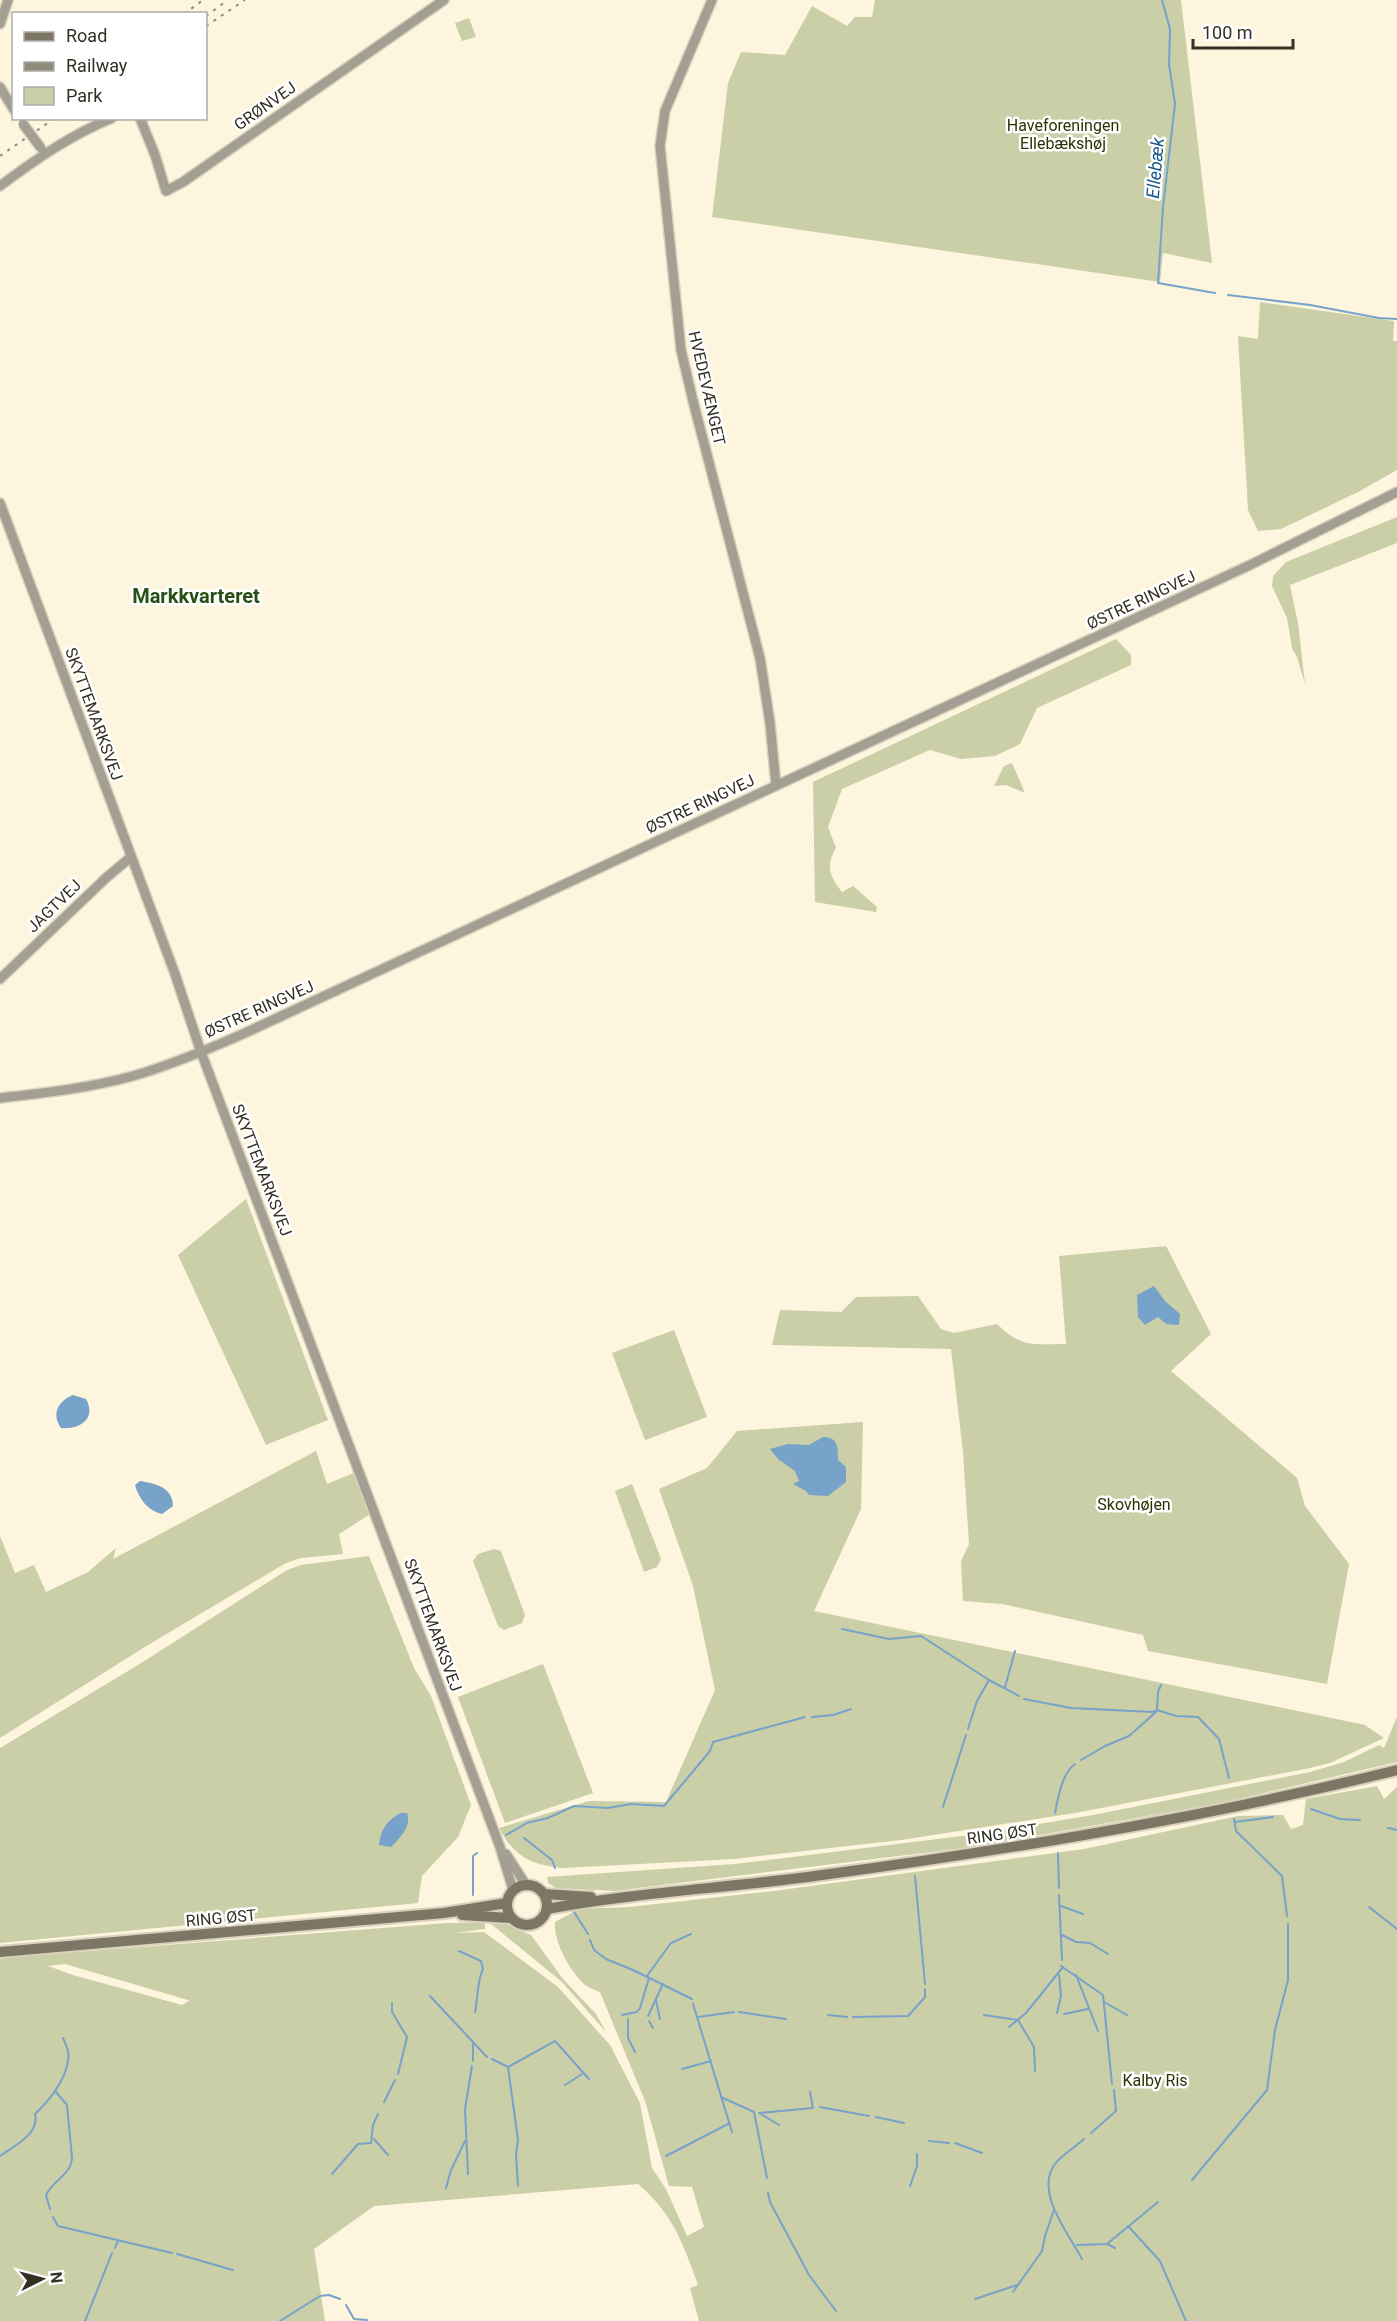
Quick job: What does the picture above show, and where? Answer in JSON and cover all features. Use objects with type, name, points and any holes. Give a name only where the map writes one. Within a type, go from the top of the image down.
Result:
[{"type":"main road","name":"RING ØST","points":[[548,1909],[606,1898],[811,1877],[1068,1839],[1209,1812],[1397,1770]]},
{"type":"main road","points":[[526,1885],[536,1887],[544,1894],[548,1909],[542,1919],[534,1924],[523,1925],[511,1918],[507,1903],[513,1890],[526,1885]]},
{"type":"main road","name":"RING ØST","points":[[544,1894],[606,1898]]},
{"type":"main road","name":"RING ØST","points":[[0,1952],[444,1913],[507,1903]]},
{"type":"main road","name":"RING ØST","points":[[444,1913],[511,1918]]},
{"type":"street","points":[[0,24],[8,0]]},
{"type":"street","name":"GRØNVEJ","points":[[141,120],[166,191],[183,182],[444,0]]},
{"type":"street","name":"HVEDEVÆNGET","points":[[712,0],[665,111],[660,146],[681,350],[760,658],[776,785]]},
{"type":"street","points":[[0,87],[12,107]]},
{"type":"street","points":[[0,186],[43,150],[108,120]]},
{"type":"street","points":[[21,121],[43,150]]},
{"type":"street","name":"ØSTRE RINGVEJ","points":[[0,1098],[89,1086],[134,1075],[201,1052],[1250,565],[1397,492]]},
{"type":"street","name":"SKYTTEMARKSVEJ","points":[[0,502],[201,1052],[501,1846],[513,1890]]},
{"type":"street","name":"JAGTVEJ","points":[[0,979],[131,857]]},
{"type":"street","name":"SKYTTEMARKSVEJ","points":[[501,1846],[526,1885]]},
{"type":"green space","name":"Haveforeningen Ellebækshøj","points":[[875,0],[1181,0],[1212,263],[1163,253],[1160,282],[712,217],[728,83],[741,52],[785,55],[812,6],[847,26],[855,17],[872,17]]},
{"type":"green space","points":[[469,18],[476,37],[462,41],[455,23]]},
{"type":"green space","points":[[1260,302],[1394,321],[1393,341],[1397,341],[1397,470],[1360,491],[1281,529],[1258,531],[1248,510],[1238,336],[1258,339]]},
{"type":"green space","points":[[1397,517],[1397,543],[1290,585],[1298,623],[1305,684],[1292,648],[1287,618],[1272,586],[1273,576],[1286,562]]},
{"type":"green space","points":[[1116,639],[1131,655],[1131,665],[1037,708],[1020,744],[995,756],[961,759],[930,750],[842,789],[828,827],[836,848],[831,860],[830,871],[842,892],[853,886],[877,907],[876,912],[815,902],[813,782]]},
{"type":"green space","points":[[1012,763],[1025,793],[1006,785],[994,786],[1004,766]]},
{"type":"green space","points":[[246,1199],[328,1420],[266,1445],[178,1255]]},
{"type":"green space","name":"Skovhøjen","points":[[1166,1246],[1211,1334],[1171,1371],[1297,1478],[1305,1506],[1349,1564],[1327,1684],[1148,1651],[1143,1635],[1002,1604],[963,1601],[961,1561],[969,1544],[963,1452],[951,1349],[772,1345],[780,1310],[841,1312],[856,1297],[918,1296],[941,1329],[954,1333],[997,1324],[1021,1341],[1036,1344],[1066,1344],[1059,1256]]},
{"type":"green space","points":[[674,1330],[707,1417],[645,1440],[612,1353]]},
{"type":"green space","points":[[863,1422],[861,1509],[814,1611],[1365,1725],[1384,1738],[1330,1763],[1310,1768],[1075,1813],[901,1840],[734,1859],[563,1868],[532,1861],[517,1852],[499,1828],[589,1801],[666,1802],[715,1690],[693,1586],[659,1489],[707,1468],[737,1431]]},
{"type":"green space","points":[[316,1451],[327,1484],[356,1472],[372,1513],[339,1534],[343,1554],[301,1558],[286,1563],[148,1645],[0,1738],[0,1536],[15,1573],[34,1565],[46,1592],[88,1572],[116,1548],[113,1559]]},
{"type":"green space","points":[[632,1484],[661,1559],[657,1567],[644,1572],[615,1491]]},
{"type":"green space","points":[[494,1549],[501,1551],[525,1615],[522,1623],[504,1630],[498,1626],[473,1561],[478,1554]]},
{"type":"green space","points":[[369,1556],[414,1668],[431,1696],[471,1805],[458,1837],[422,1876],[418,1903],[0,1943],[0,1748],[138,1665],[287,1570],[301,1565]]},
{"type":"green space","points":[[543,1664],[593,1793],[505,1823],[458,1697]]},
{"type":"green space","points":[[1397,1717],[1397,1762],[1216,1804],[964,1848],[614,1891],[556,1888],[548,1883],[547,1877],[735,1864],[978,1834],[1093,1815],[1310,1772],[1344,1762],[1379,1745],[1384,1748]]},
{"type":"green space","name":"Kalby Ris","points":[[1377,1786],[1384,1799],[1397,1787],[1397,2321],[699,2321],[690,2288],[698,2285],[682,2242],[660,2207],[638,2184],[374,2206],[314,2249],[325,2321],[0,2321],[0,1958],[447,1923],[506,1922],[531,1935],[563,1979],[596,2014],[606,2032],[562,1982],[490,1923],[485,1923],[485,1929],[454,1933],[484,1932],[558,1987],[610,2045],[640,2103],[652,2168],[666,2189],[687,2236],[704,2227],[692,2187],[669,2186],[645,2101],[600,1992],[583,1983],[573,1971],[560,1947],[555,1922],[579,1909],[629,1907],[774,1891],[1084,1849],[1238,1816],[1283,1815],[1291,1829],[1303,1825],[1306,1799]],"holes":[[[65,1964],[188,2000],[182,2005],[48,1966]]]},
{"type":"water","points":[[1154,1286],[1165,1301],[1180,1314],[1179,1325],[1166,1324],[1158,1317],[1145,1325],[1138,1317],[1137,1295]]},
{"type":"water","points":[[73,1395],[86,1399],[89,1406],[88,1417],[80,1425],[61,1428],[56,1413],[60,1404]]},
{"type":"water","points":[[823,1437],[832,1439],[836,1444],[838,1460],[846,1467],[846,1482],[828,1496],[809,1495],[793,1484],[799,1481],[795,1471],[778,1459],[770,1449],[788,1444],[809,1445]]},
{"type":"water","points":[[140,1481],[158,1485],[167,1491],[173,1506],[162,1514],[148,1507],[135,1485]]},
{"type":"water","points":[[401,1813],[407,1813],[407,1827],[391,1847],[379,1845],[386,1826],[392,1818]]},
{"type":"waterway","name":"Ellebæk","points":[[1162,0],[1170,29],[1169,64],[1175,104],[1163,207],[1158,283],[1215,293]]},
{"type":"waterway","name":"Ellebæk","points":[[1228,295],[1397,319]]},
{"type":"waterway","points":[[842,1629],[889,1639],[921,1636],[989,1680],[1019,1696]]},
{"type":"waterway","points":[[1005,1687],[1015,1651]]},
{"type":"waterway","points":[[968,1729],[977,1701],[989,1680]]},
{"type":"waterway","points":[[1161,1685],[1158,1692],[1157,1710],[1176,1716],[1198,1717],[1219,1739],[1229,1778]]},
{"type":"waterway","points":[[1024,1699],[1071,1708],[1153,1712],[1157,1710]]},
{"type":"waterway","points":[[812,1717],[833,1715],[851,1709]]},
{"type":"waterway","points":[[1081,1760],[1129,1736],[1156,1712]]},
{"type":"waterway","points":[[506,1835],[527,1823],[548,1818],[574,1806],[608,1808],[631,1804],[664,1806],[710,1751],[713,1742],[805,1717]]},
{"type":"waterway","points":[[943,1807],[966,1735]]},
{"type":"waterway","points":[[1055,1813],[1064,1780],[1075,1764]]},
{"type":"waterway","points":[[1311,1809],[1340,1819],[1360,1820]]},
{"type":"waterway","points":[[1235,1822],[1273,1817]]},
{"type":"waterway","points":[[1234,1819],[1236,1831],[1282,1876],[1287,1916]]},
{"type":"waterway","points":[[1388,1828],[1397,1830]]},
{"type":"waterway","points":[[524,1838],[552,1860],[555,1868]]},
{"type":"waterway","points":[[473,1895],[473,1856],[477,1853]]},
{"type":"waterway","points":[[1058,1853],[1059,1888]]},
{"type":"waterway","points":[[915,1876],[925,1984]]},
{"type":"waterway","points":[[1059,1895],[1062,1960]]},
{"type":"waterway","points":[[1061,1906],[1083,1914]]},
{"type":"waterway","points":[[1369,1907],[1397,1929]]},
{"type":"waterway","points":[[574,1912],[588,1934]]},
{"type":"waterway","points":[[1192,2180],[1267,2090],[1275,2030],[1288,1980],[1288,1924]]},
{"type":"waterway","points":[[647,1976],[671,1943],[691,1934]]},
{"type":"waterway","points":[[1062,1935],[1076,1942],[1090,1943],[1108,1954]]},
{"type":"waterway","points":[[590,1940],[594,1950],[606,1959],[692,1999]]},
{"type":"waterway","points":[[459,1951],[481,1961],[483,1969],[475,2012]]},
{"type":"waterway","points":[[1061,1966],[1103,1995],[1112,2084]]},
{"type":"waterway","points":[[1009,2027],[1026,2013],[1063,1967]]},
{"type":"waterway","points":[[1057,2013],[1061,1996],[1059,1975]]},
{"type":"waterway","points":[[1076,1975],[1098,2031]]},
{"type":"waterway","points":[[622,2015],[637,2012],[640,2008],[649,1978]]},
{"type":"waterway","points":[[648,2016],[663,1984]]},
{"type":"waterway","points":[[853,2017],[908,2016],[925,1997],[925,1989]]},
{"type":"waterway","points":[[430,1996],[487,2057]]},
{"type":"waterway","points":[[656,2001],[660,2019]]},
{"type":"waterway","points":[[1104,2002],[1127,2015]]},
{"type":"waterway","points":[[392,2003],[392,2012],[407,2037],[398,2074]]},
{"type":"waterway","points":[[693,2004],[732,2132]]},
{"type":"waterway","points":[[1064,2014],[1088,2009]]},
{"type":"waterway","points":[[698,2017],[734,2012]]},
{"type":"waterway","points":[[739,2012],[786,2019]]},
{"type":"waterway","points":[[828,2015],[847,2017]]},
{"type":"waterway","points":[[984,2015],[1018,2020],[1034,2047],[1035,2071]]},
{"type":"waterway","points":[[628,2019],[628,2038],[635,2052]]},
{"type":"waterway","points":[[649,2021],[653,2028]]},
{"type":"waterway","points":[[0,2156],[19,2144],[30,2133],[36,2121],[35,2114],[60,2083],[68,2058],[63,2038]]},
{"type":"waterway","points":[[508,2067],[555,2041],[589,2079]]},
{"type":"waterway","points":[[473,2043],[473,2061]]},
{"type":"waterway","points":[[492,2059],[508,2067],[518,2140],[516,2154],[518,2186]]},
{"type":"waterway","points":[[682,2069],[711,2061]]},
{"type":"waterway","points":[[468,2174],[465,2109],[472,2066]]},
{"type":"waterway","points":[[565,2085],[582,2074]]},
{"type":"waterway","points":[[384,2102],[395,2080]]},
{"type":"waterway","points":[[1091,2133],[1116,2111],[1114,2090]]},
{"type":"waterway","points":[[50,2209],[46,2195],[68,2169],[72,2158],[67,2105],[55,2091]]},
{"type":"waterway","points":[[759,2113],[813,2108],[810,2092]]},
{"type":"waterway","points":[[721,2097],[754,2112],[767,2178]]},
{"type":"waterway","points":[[820,2107],[869,2116]]},
{"type":"waterway","points":[[332,2174],[358,2144],[371,2143],[373,2125],[378,2114]]},
{"type":"waterway","points":[[761,2114],[779,2125]]},
{"type":"waterway","points":[[876,2117],[904,2123]]},
{"type":"waterway","points":[[666,2156],[730,2123]]},
{"type":"waterway","points":[[374,2139],[388,2155]]},
{"type":"waterway","points":[[1082,2259],[1056,2213],[1049,2187],[1050,2175],[1055,2164],[1084,2139]]},
{"type":"waterway","points":[[446,2188],[451,2170],[465,2141]]},
{"type":"waterway","points":[[929,2141],[949,2143]]},
{"type":"waterway","points":[[955,2143],[982,2153]]},
{"type":"waterway","points":[[910,2186],[917,2166],[917,2154]]},
{"type":"waterway","points":[[768,2193],[770,2202],[809,2275],[836,2311]]},
{"type":"waterway","points":[[1077,2245],[1107,2244],[1158,2202]]},
{"type":"waterway","points":[[1013,2292],[1042,2251],[1054,2210]]},
{"type":"waterway","points":[[53,2217],[58,2226],[172,2253]]},
{"type":"waterway","points":[[1128,2226],[1160,2261],[1186,2321]]},
{"type":"waterway","points":[[115,2248],[118,2241]]},
{"type":"waterway","points":[[1107,2244],[1115,2248]]},
{"type":"waterway","points":[[85,2321],[112,2253]]},
{"type":"waterway","points":[[177,2254],[233,2270]]},
{"type":"waterway","points":[[975,2299],[1017,2285]]},
{"type":"waterway","points":[[280,2321],[320,2296],[329,2295],[340,2299]]},
{"type":"waterway","points":[[346,2305],[354,2319],[367,2320]]},
{"type":"railway","points":[[187,12],[203,0]]},
{"type":"railway","points":[[207,15],[228,0]]},
{"type":"railway","points":[[207,25],[245,0]]},
{"type":"railway","points":[[0,156],[52,120]]},
{"type":"district","name":"Markkvarteret","points":[[196,596]]}]
